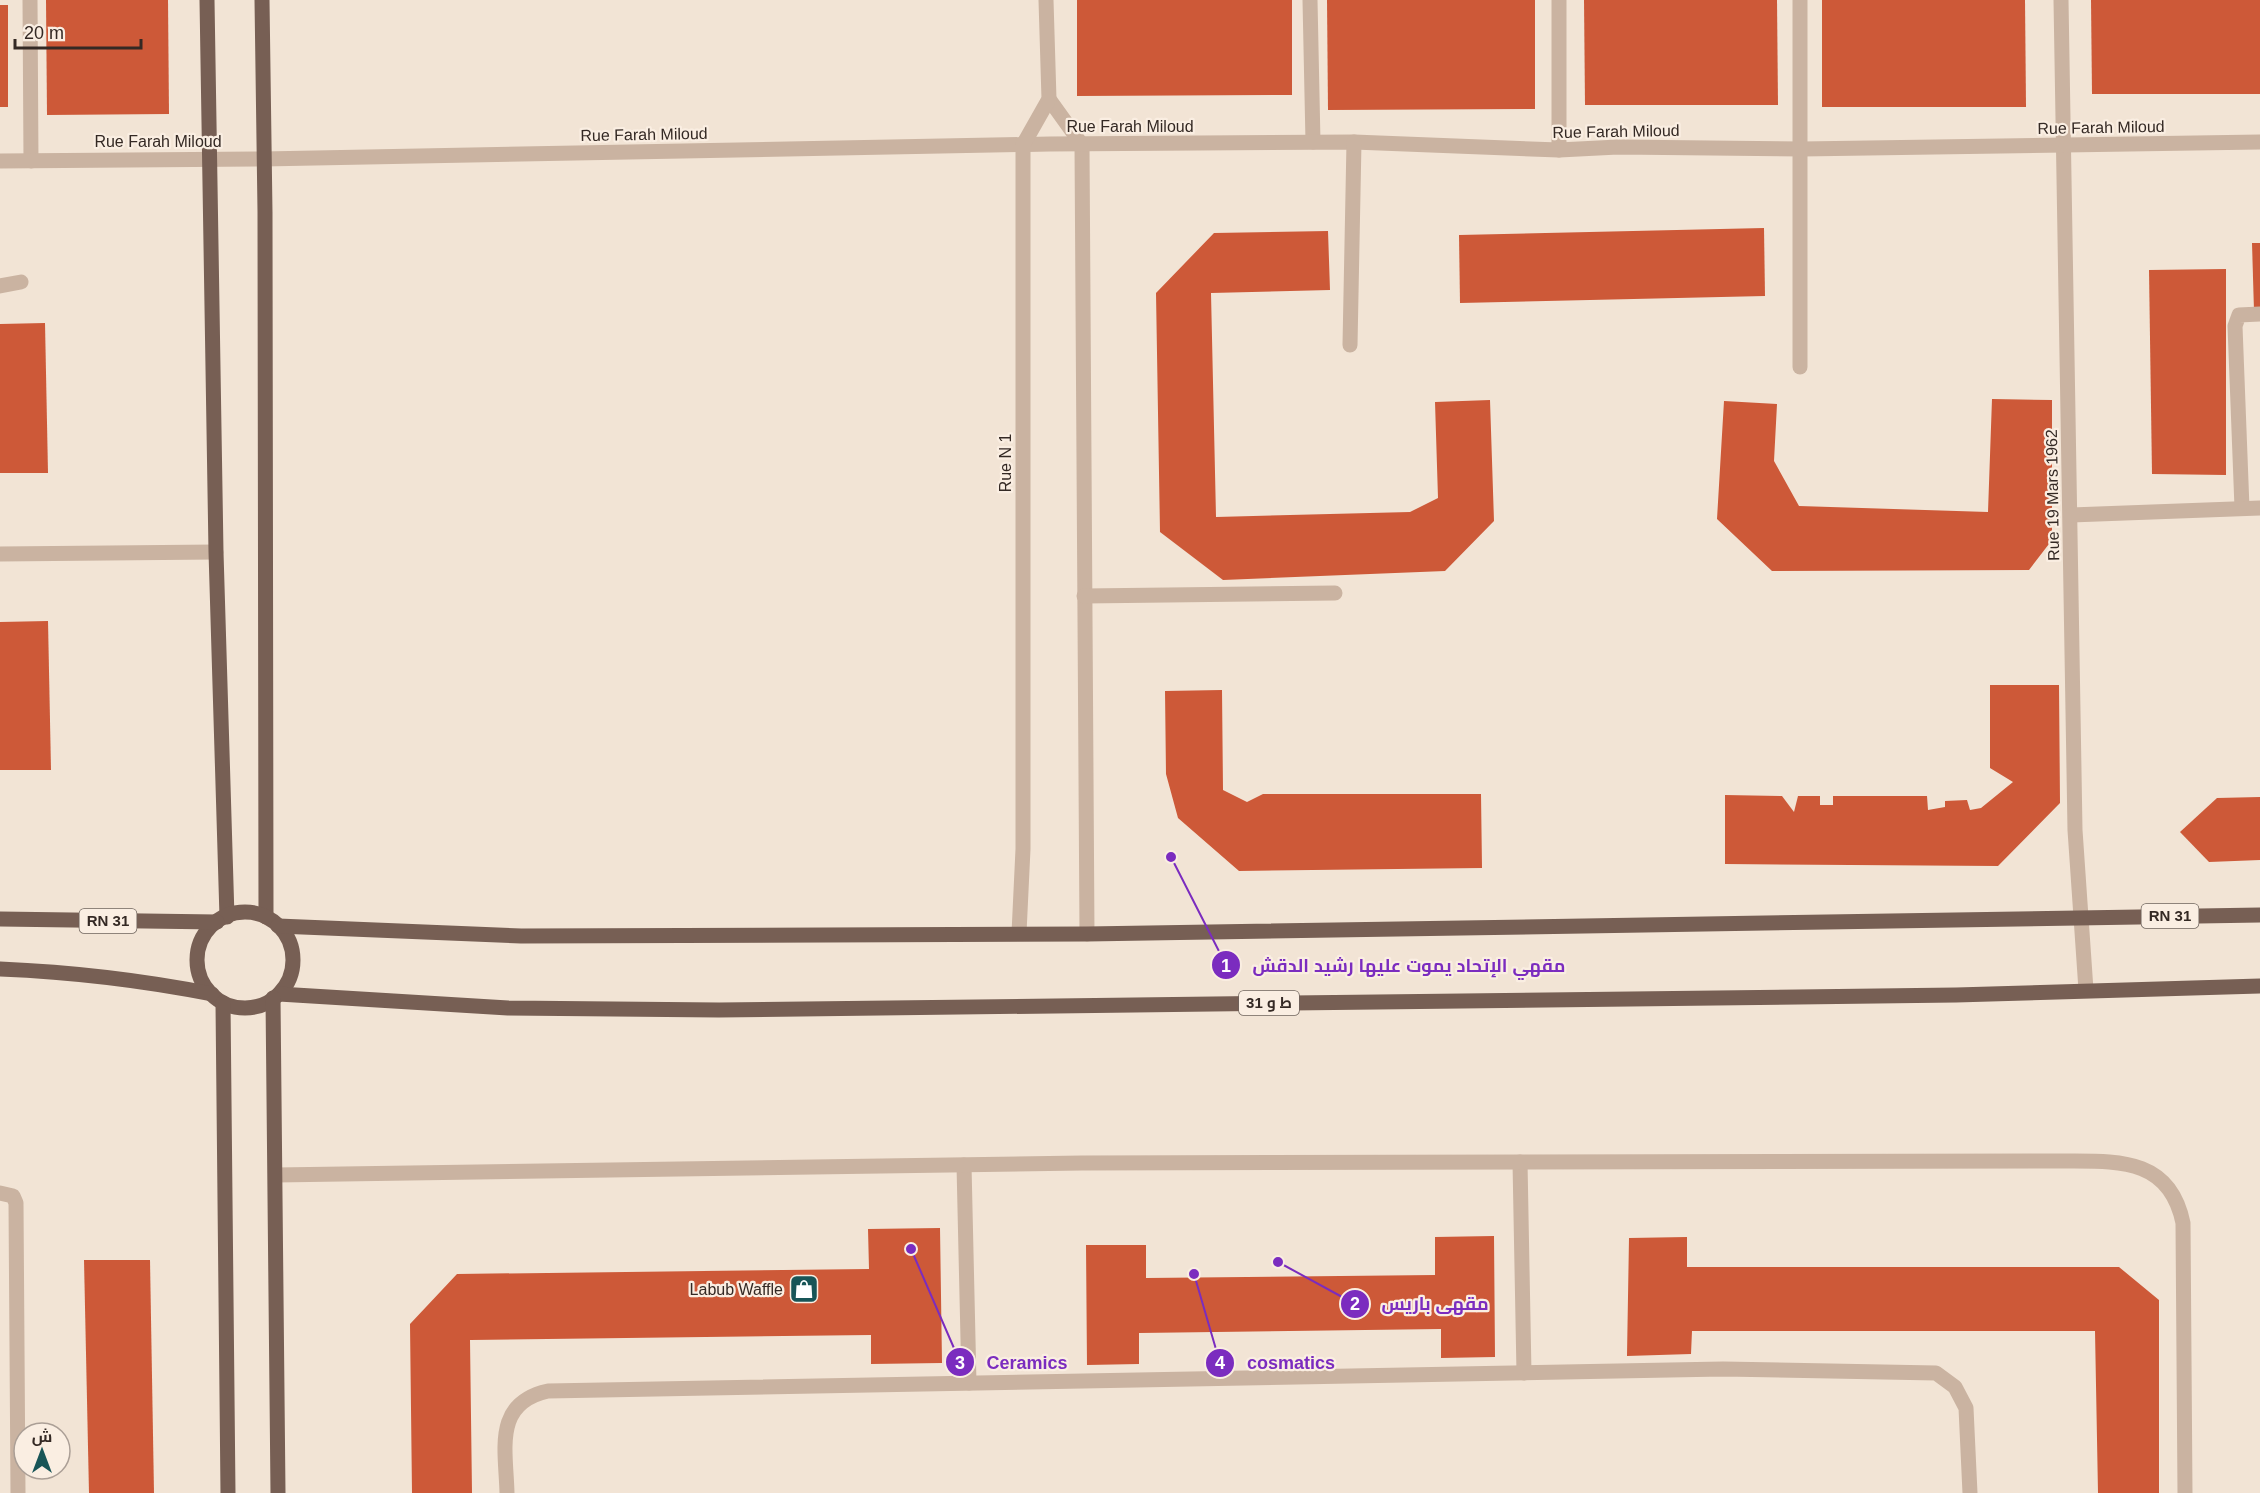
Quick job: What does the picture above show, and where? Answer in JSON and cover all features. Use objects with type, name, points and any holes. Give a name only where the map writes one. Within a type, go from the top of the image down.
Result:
[{"type":"main road","points":[[207,0],[222,919]]},
{"type":"main road","points":[[262,0],[272,921]]},
{"type":"main road","points":[[0,969],[73,972],[147,981],[217,998],[237,1008],[252,1008],[276,996],[288,982],[293,968],[288,938],[272,921],[251,913],[236,913],[222,919],[202,940],[198,954],[198,968],[202,982],[217,998],[228,1493]]},
{"type":"main road","name":"RN 31","points":[[272,921],[520,936],[1087,934],[2260,915]]},
{"type":"main road","name":"RN 31","points":[[0,919],[222,919]]},
{"type":"main road","name":"ط و 31","points":[[276,996],[508,1008],[719,1010],[1956,995],[2260,986]]},
{"type":"main road","points":[[276,996],[278,1493]]},
{"type":"street","points":[[30,0],[30,161]]},
{"type":"street","points":[[1046,0],[1049,99],[1082,144],[1087,934]]},
{"type":"street","points":[[1310,0],[1313,142]]},
{"type":"street","points":[[1559,0],[1559,150]]},
{"type":"street","points":[[1800,0],[1802,149],[1800,367]]},
{"type":"street","name":"Rue 19 Mars 1962","points":[[2061,0],[2075,830],[2086,990]]},
{"type":"street","name":"Rue N 1","points":[[1019,933],[1023,849],[1023,145],[1049,99]]},
{"type":"street","name":"Rue Farah Miloud","points":[[0,160],[263,159],[1313,142],[1559,150],[1618,147],[1802,149],[2260,142]]},
{"type":"street","points":[[1350,345],[1354,142]]},
{"type":"street","points":[[0,286],[21,282]]},
{"type":"street","points":[[2242,508],[2235,326],[2239,315],[2260,314]]},
{"type":"street","points":[[2071,515],[2260,508]]},
{"type":"street","points":[[0,554],[216,552]]},
{"type":"street","points":[[1084,596],[1335,593]]},
{"type":"street","points":[[276,1175],[964,1165],[2118,1161],[2145,1169],[2172,1194],[2180,1208],[2183,1223],[2185,1493]]},
{"type":"street","points":[[1520,1162],[1524,1373]]},
{"type":"street","points":[[964,1165],[969,1383]]},
{"type":"street","points":[[0,1193],[13,1196],[16,1203],[18,1493]]},
{"type":"street","points":[[507,1493],[508,1421],[520,1402],[535,1394],[559,1390],[1723,1369],[1936,1373],[1955,1387],[1966,1408],[1970,1493]]},
{"type":"building","points":[[46,0],[168,0],[169,114],[47,115]]},
{"type":"building","points":[[1077,0],[1292,0],[1292,95],[1077,96]]},
{"type":"building","points":[[1327,0],[1535,0],[1535,109],[1328,110]]},
{"type":"building","points":[[1584,0],[1777,0],[1778,105],[1585,105]]},
{"type":"building","points":[[1822,0],[2025,0],[2026,107],[1822,107]]},
{"type":"building","points":[[2091,0],[2260,0],[2260,94],[2092,94]]},
{"type":"building","points":[[0,5],[8,5],[8,107],[0,107]]},
{"type":"building","points":[[1764,228],[1765,296],[1460,303],[1459,235]]},
{"type":"building","points":[[1328,231],[1330,290],[1211,293],[1216,517],[1410,512],[1438,498],[1435,402],[1490,400],[1494,521],[1445,571],[1223,580],[1160,532],[1156,293],[1214,233]]},
{"type":"building","points":[[2252,243],[2260,243],[2260,311],[2254,311]]},
{"type":"building","points":[[2226,269],[2226,475],[2152,474],[2149,270]]},
{"type":"building","points":[[45,323],[48,473],[0,473],[0,324]]},
{"type":"building","points":[[1992,399],[2052,400],[2052,540],[2029,570],[1772,571],[1717,519],[1724,401],[1777,404],[1774,461],[1799,506],[1988,512]]},
{"type":"building","points":[[48,621],[51,770],[0,770],[0,622]]},
{"type":"building","points":[[1990,685],[2059,685],[2060,803],[1998,866],[1725,864],[1725,795],[1782,796],[1794,812],[1798,796],[1820,796],[1820,805],[1833,805],[1833,796],[1927,796],[1928,810],[1945,807],[1945,801],[1967,800],[1970,810],[1981,808],[2013,782],[1990,768]]},
{"type":"building","points":[[1222,690],[1223,790],[1247,802],[1263,794],[1481,794],[1482,868],[1239,871],[1178,818],[1166,774],[1165,691]]},
{"type":"building","points":[[2260,797],[2260,860],[2209,862],[2180,832],[2217,798]]},
{"type":"building","points":[[940,1228],[942,1363],[871,1364],[871,1335],[470,1340],[472,1493],[412,1493],[410,1324],[457,1274],[869,1269],[868,1229]]},
{"type":"building","points":[[1494,1236],[1495,1357],[1441,1358],[1441,1329],[1139,1333],[1139,1364],[1087,1365],[1086,1245],[1146,1245],[1146,1278],[1435,1275],[1435,1237]]},
{"type":"building","points":[[1687,1237],[1687,1267],[2119,1267],[2159,1300],[2159,1493],[2098,1493],[2095,1331],[1692,1331],[1691,1354],[1627,1356],[1629,1238]]},
{"type":"building","points":[[84,1260],[150,1260],[154,1493],[89,1493]]},
{"type":"place","name":"مقهي الإتحاد يموت عليها رشيد الدقش","points":[[1171,857]]},
{"type":"place","name":"Ceramics","points":[[911,1249]]},
{"type":"place","name":"مقهى باريس","points":[[1278,1262]]},
{"type":"place","name":"cosmatics","points":[[1194,1274]]},
{"type":"place","name":"Labub Waffle","points":[[804,1289]]}]
